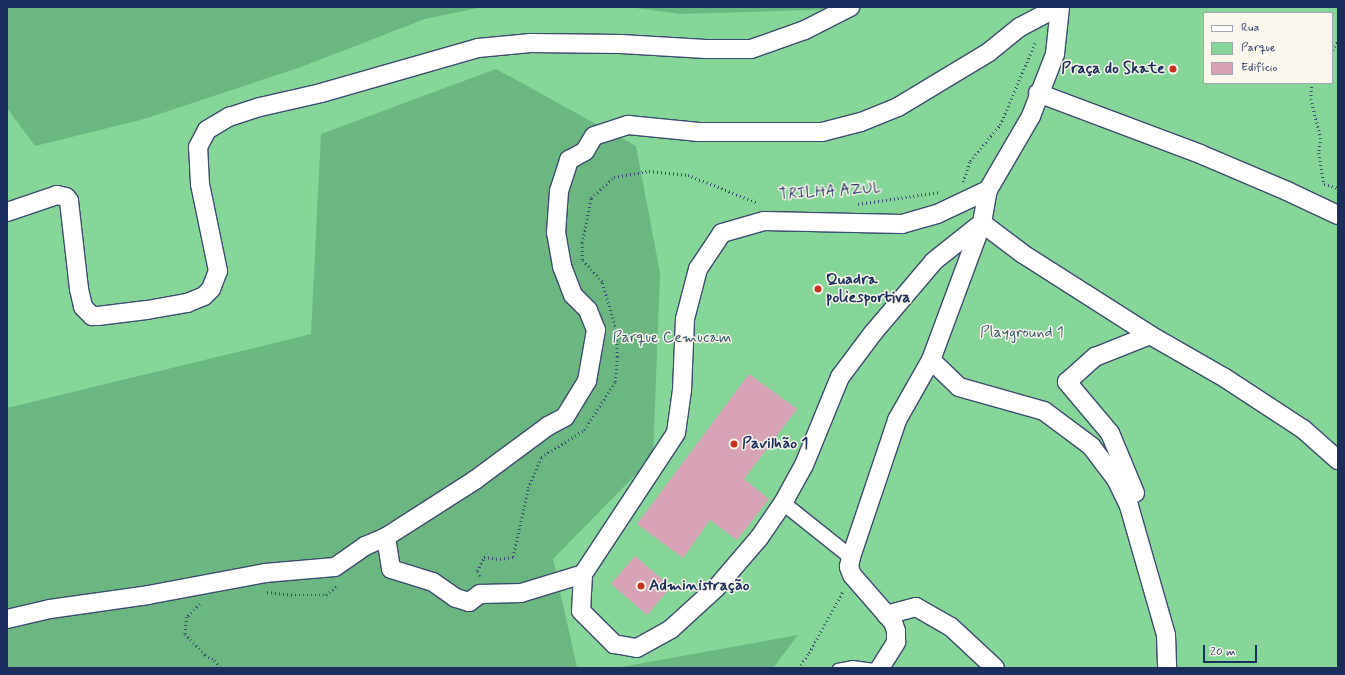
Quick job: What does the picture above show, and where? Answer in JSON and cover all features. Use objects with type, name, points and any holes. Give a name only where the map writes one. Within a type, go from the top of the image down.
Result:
[{"type":"street","points":[[7,212],[57,195],[66,197],[69,201],[79,289],[83,307],[92,316],[147,310],[187,303],[204,296],[211,289],[218,271],[200,184],[198,147],[207,130],[228,117],[260,107],[322,93],[478,48],[530,43],[606,44],[706,49],[751,49],[805,30],[850,7]]},
{"type":"street","points":[[880,668],[896,642],[896,631],[893,622],[852,575],[849,566],[851,557],[897,420],[931,360],[982,223],[988,190],[1030,116],[1054,54],[1059,7]]},
{"type":"street","points":[[7,619],[50,609],[148,595],[265,573],[335,567],[365,546],[386,537],[475,480],[548,426],[564,417],[587,381],[596,330],[588,310],[573,295],[562,266],[556,233],[559,191],[569,160],[585,151],[594,136],[628,125],[699,132],[822,132],[861,122],[898,107],[989,52],[1020,27],[1059,7]]},
{"type":"street","points":[[1038,93],[1200,154],[1287,191],[1338,215]]},
{"type":"street","points":[[982,223],[934,261],[873,333],[840,377],[804,465],[783,503],[759,538],[716,588],[671,629],[637,648],[614,644],[581,611],[583,574],[676,433],[682,390],[685,319],[698,269],[722,233],[764,221],[902,224],[937,214],[988,190]]},
{"type":"street","points":[[982,223],[1023,254],[1150,335],[1225,378],[1303,429],[1338,460]]},
{"type":"street","points":[[1150,335],[1095,357],[1067,382],[1110,434],[1139,503],[1175,628],[1176,668]]},
{"type":"street","points":[[931,360],[959,387],[1044,410],[1091,446],[1112,473],[1132,514],[1166,635],[1167,668]]},
{"type":"street","points":[[783,503],[851,557]]},
{"type":"street","points":[[386,537],[391,569],[433,582],[456,598],[469,602],[480,594],[521,593],[583,574]]},
{"type":"street","points":[[886,615],[916,607],[951,627],[995,668]]},
{"type":"lane","points":[[837,668],[852,664],[874,668]]},
{"type":"path","points":[[961,185],[970,161],[1000,125],[1014,88],[1037,36]]},
{"type":"path","points":[[1312,84],[1311,99],[1321,138],[1319,154],[1324,184],[1338,188]]},
{"type":"path","name":"TRILHA AZUL","points":[[480,594],[485,584],[477,571],[484,557],[500,559],[513,558],[528,488],[541,457],[584,430],[615,382],[617,357],[616,330],[602,282],[582,260],[582,244],[591,198],[614,177],[649,171],[688,175],[761,204]]},
{"type":"path","name":"TRILHA AZUL","points":[[852,204],[940,192]]},
{"type":"path","points":[[798,668],[809,653],[852,575]]},
{"type":"path","points":[[265,592],[295,595],[326,595],[341,582]]},
{"type":"path","points":[[202,602],[187,617],[186,634],[205,655],[215,660],[220,668]]},
{"type":"green space","name":"Parque Cemucam","points":[[7,7],[1338,7],[1338,668],[7,668]]},
{"type":"green space","points":[[7,7],[483,7],[425,19],[301,67],[144,119],[35,146],[7,108]]},
{"type":"green space","points":[[628,7],[844,7],[840,9],[681,14]]},
{"type":"green space","points":[[496,69],[636,146],[660,273],[653,457],[553,559],[577,668],[7,668],[7,408],[311,334],[321,134]]},
{"type":"green space","points":[[798,635],[773,668],[616,668]]},
{"type":"building","name":"Pavilhão 1","points":[[749,374],[797,409],[744,479],[769,499],[737,540],[710,520],[683,558],[637,524]]},
{"type":"building","name":"Administração","points":[[635,556],[671,587],[647,615],[611,584]]},
{"type":"place","name":"Praça do Skate","points":[[1173,69]]},
{"type":"place","name":"Quadra poliesportiva","points":[[818,289]]},
{"type":"place","name":"Pavilhão 1","points":[[734,444]]},
{"type":"place","name":"Administração","points":[[641,586]]},
{"type":"park label","name":"Playground 1","points":[[1022,333]]}]
